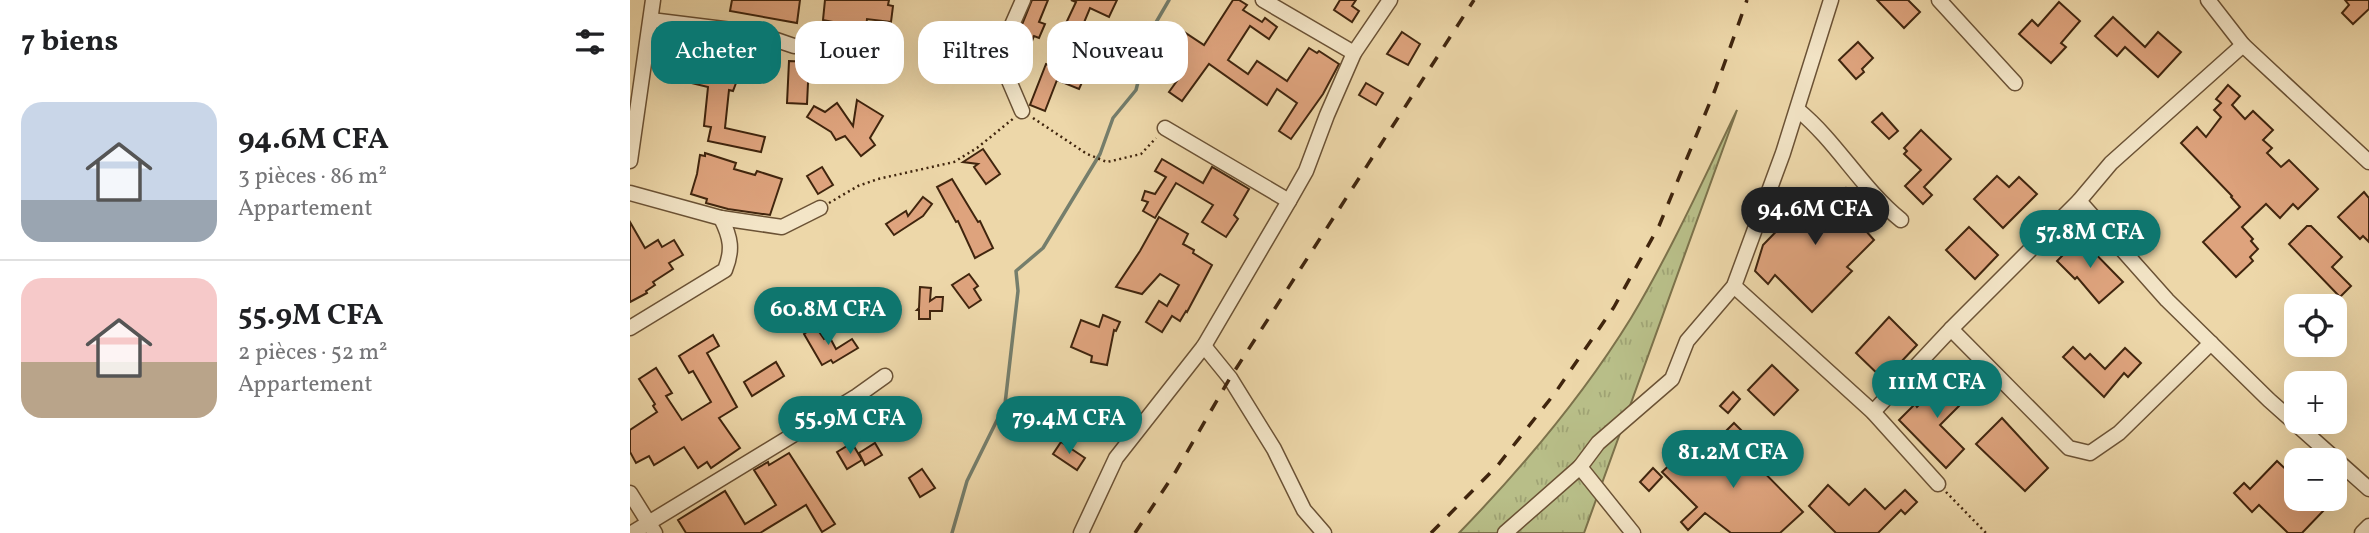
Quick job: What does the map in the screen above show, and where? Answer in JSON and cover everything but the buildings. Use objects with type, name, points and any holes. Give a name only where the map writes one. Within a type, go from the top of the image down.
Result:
[{"type":"street","points":[[630,161],[636,86],[653,0]]},
{"type":"street","points":[[1022,111],[1001,62],[1001,50],[1024,0]]},
{"type":"street","points":[[1264,0],[1354,53]]},
{"type":"street","points":[[1081,533],[1116,458],[1204,346],[1289,201],[1306,171],[1354,53],[1390,0]]},
{"type":"street","points":[[1505,533],[1580,467],[1598,443],[1672,379],[1686,341],[1734,286],[1798,110],[1831,0]]},
{"type":"street","points":[[1939,0],[2015,83]]},
{"type":"street","points":[[2208,0],[2243,45],[2369,162]]},
{"type":"street","points":[[651,20],[756,33],[795,46]]},
{"type":"street","points":[[1872,412],[2079,201],[2111,163],[2243,45]]},
{"type":"street","points":[[1798,110],[1818,126],[1849,165],[1901,220]]},
{"type":"street","points":[[1165,128],[1289,201]]},
{"type":"street","points":[[630,193],[721,218],[785,227],[820,208]]},
{"type":"street","points":[[2079,201],[2167,300],[2269,400],[2369,489]]},
{"type":"street","points":[[630,328],[725,270],[730,256],[731,239],[721,218]]},
{"type":"street","points":[[1734,286],[1872,412],[1938,484]]},
{"type":"street","points":[[1951,329],[2069,448],[2090,453],[2119,433],[2211,343]]},
{"type":"street","points":[[1204,346],[1230,379],[1274,449],[1304,510],[1324,533]]},
{"type":"street","points":[[632,533],[652,528],[885,376]]},
{"type":"street","points":[[1580,467],[1633,533]]},
{"type":"street","points":[[630,493],[652,528]]},
{"type":"street","points":[[2362,533],[2369,526]]},
{"type":"path","points":[[820,208],[858,186],[878,179],[954,162],[977,148],[1022,111],[1087,154],[1107,162],[1141,154],[1165,128]]},
{"type":"path","points":[[1938,484],[1986,533]]},
{"type":"green space","points":[[1737,110],[1584,533],[1459,533],[1551,430],[1612,347],[1660,267]]},
{"type":"waterway","points":[[952,533],[967,481],[1005,404],[1018,291],[1016,271],[1043,248],[1100,154],[1113,118],[1136,90],[1151,31],[1169,0]]},
{"type":"railway","points":[[1135,533],[1176,471],[1230,378],[1474,0]]},
{"type":"railway","points":[[1431,533],[1498,465],[1555,393],[1614,307],[1659,226],[1715,90],[1747,0]]}]
